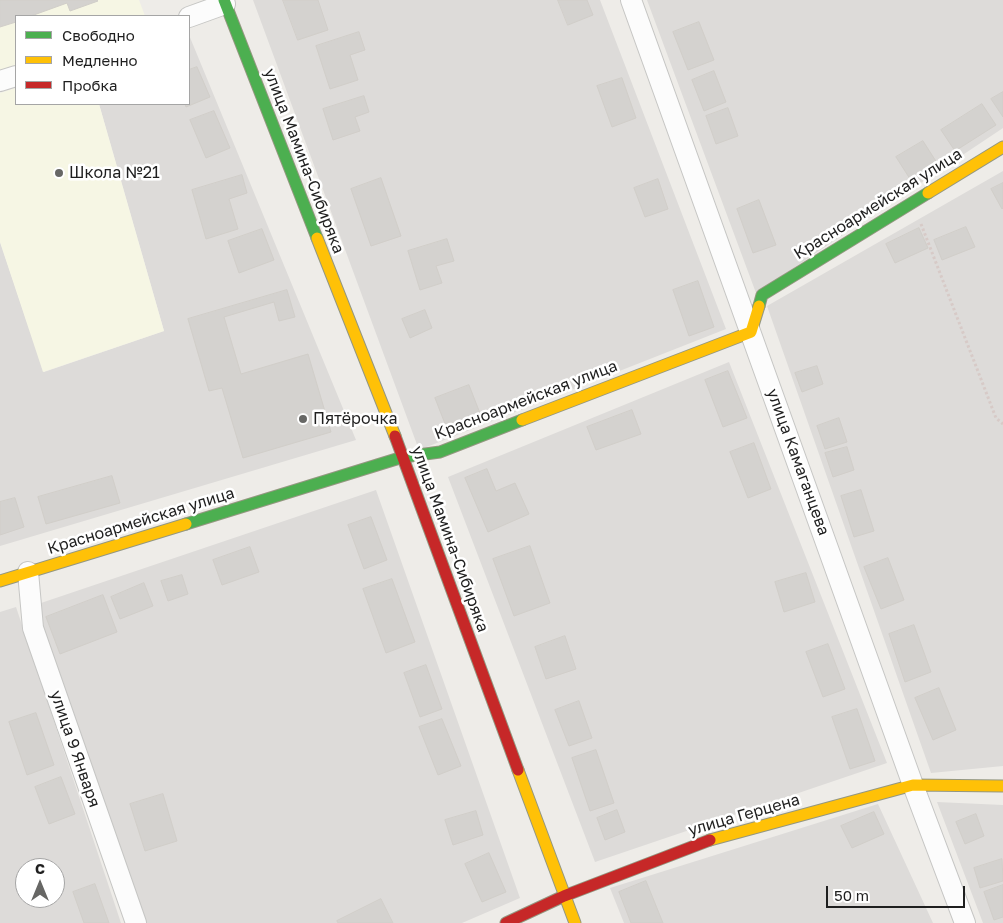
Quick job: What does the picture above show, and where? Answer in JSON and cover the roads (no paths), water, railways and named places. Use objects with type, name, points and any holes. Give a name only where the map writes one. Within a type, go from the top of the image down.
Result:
[{"type":"street","name":"улица Камаганцева","points":[[631,0],[752,332],[913,785],[965,923]]},
{"type":"street","points":[[190,17],[225,2]]},
{"type":"street","name":"улица Мамина-Сибиряка","points":[[225,2],[403,457],[575,923]]},
{"type":"street","points":[[0,81],[15,76]]},
{"type":"street","name":"Красноармейская улица","points":[[0,580],[403,457],[440,452],[752,332],[762,295],[1003,146]]},
{"type":"street","name":"улица 9 Января","points":[[28,572],[32,628],[136,923]]},
{"type":"street","name":"улица Герцена","points":[[506,923],[564,896],[704,842],[913,785],[1003,786]]},
{"type":"place","name":"Школа №21","points":[[59,173]]},
{"type":"place","name":"Пятёрочка","points":[[303,419]]}]
